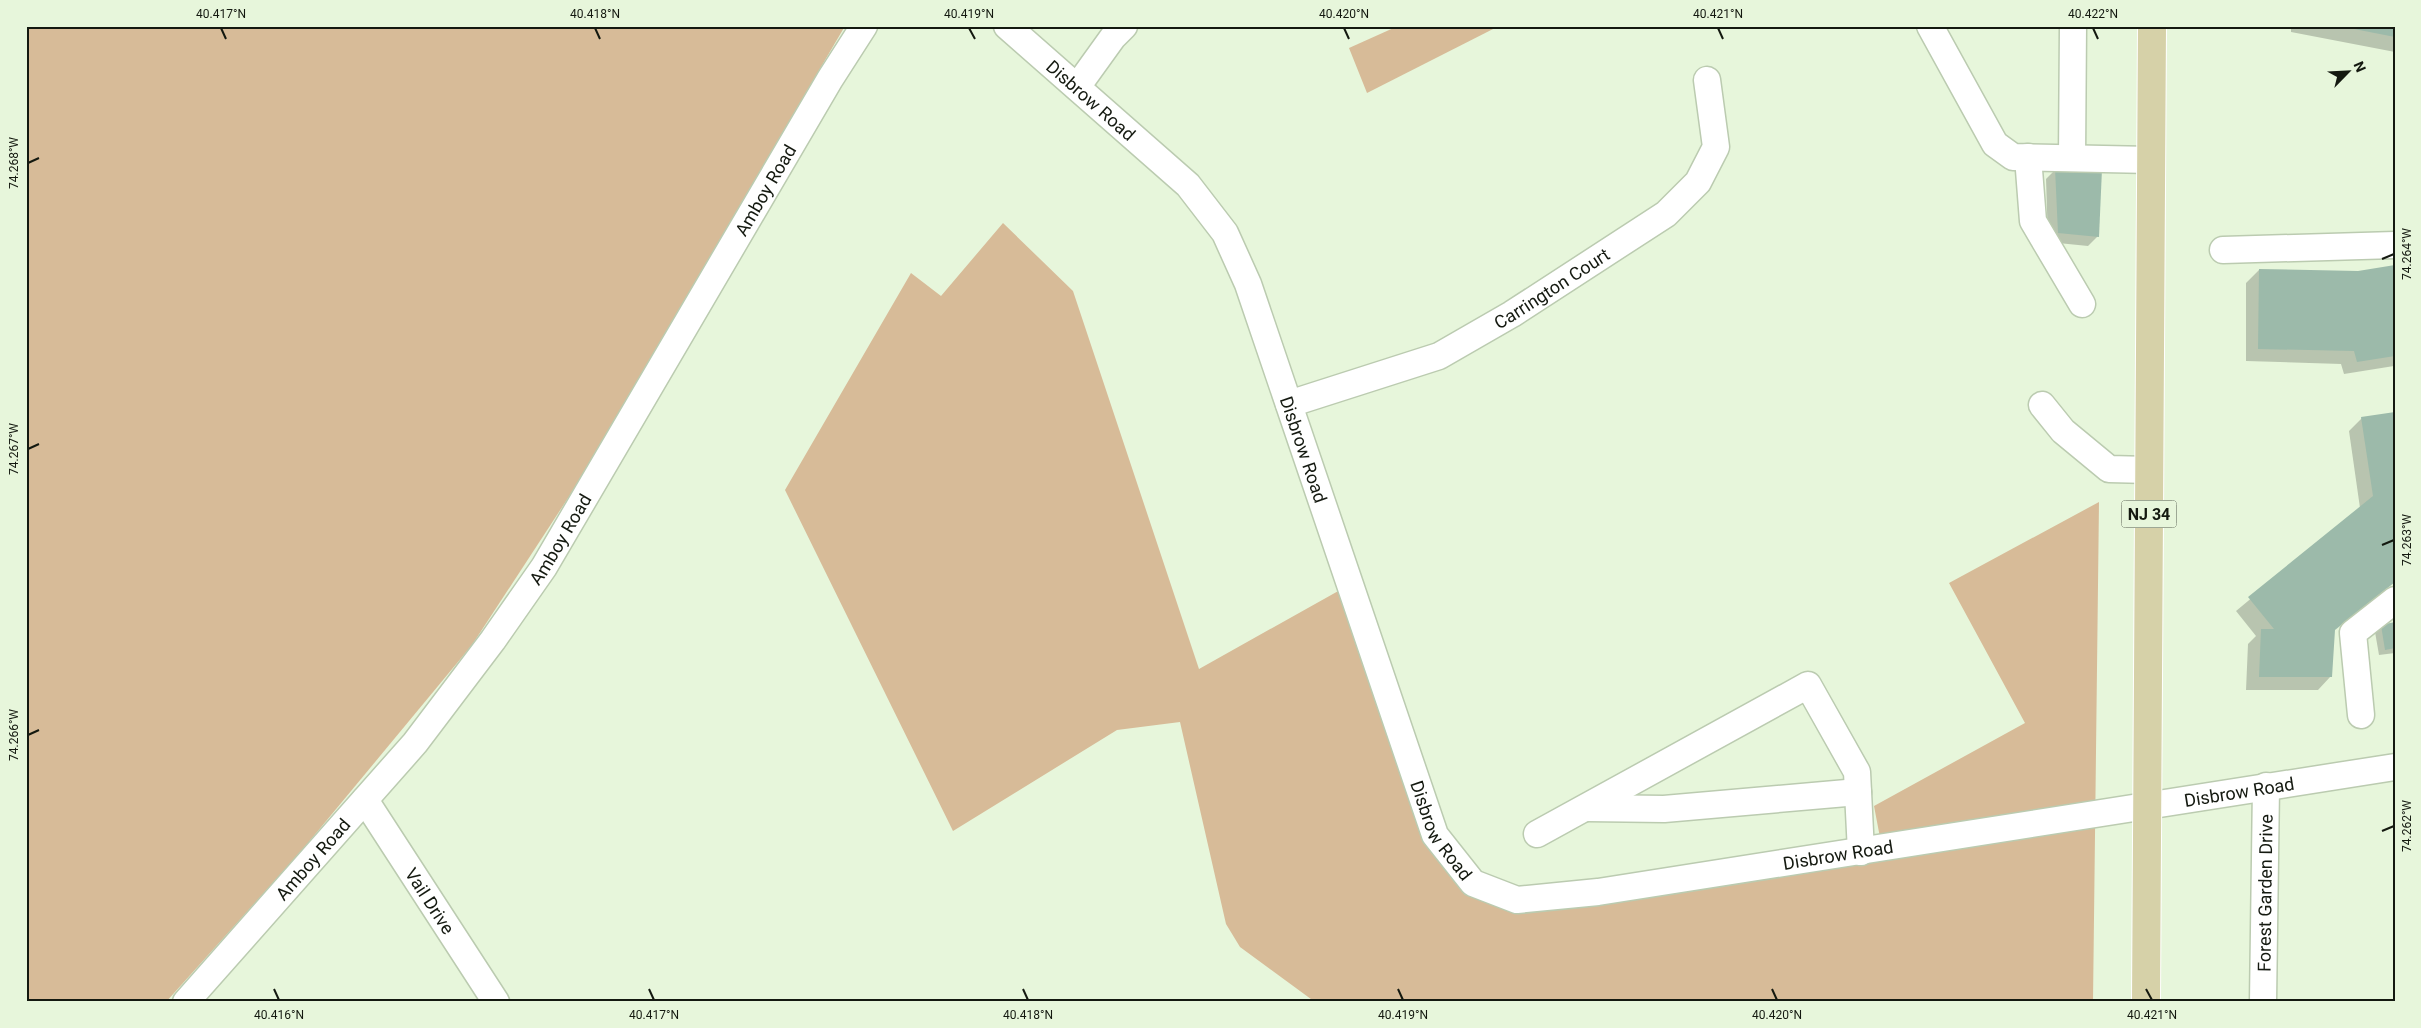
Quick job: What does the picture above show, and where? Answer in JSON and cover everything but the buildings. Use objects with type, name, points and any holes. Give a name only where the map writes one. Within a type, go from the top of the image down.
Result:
[{"type":"main road","name":"NJ 34","points":[[2146,1002],[2152,26]]},
{"type":"street","name":"Amboy Road","points":[[186,1002],[416,743],[494,640],[544,567],[830,79],[864,26]]},
{"type":"street","name":"Disbrow Road","points":[[1007,26],[1188,185],[1225,233],[1248,284],[1436,835],[1473,883],[1517,900],[1598,892],[2395,767]]},
{"type":"street","points":[[1077,87],[1113,37],[1124,26]]},
{"type":"street","points":[[1930,26],[1995,144],[2013,157],[2151,160]]},
{"type":"street","points":[[2072,158],[2074,26]]},
{"type":"street","name":"Carrington Court","points":[[1289,404],[1439,356],[1512,314],[1666,214],[1698,182],[1716,147],[1707,80]]},
{"type":"street","points":[[2028,157],[2033,221],[2082,304]]},
{"type":"street","points":[[2223,250],[2395,244]]},
{"type":"street","points":[[2042,405],[2064,431],[2109,469],[2149,470]]},
{"type":"street","points":[[2361,715],[2353,633],[2395,600]]},
{"type":"street","points":[[1537,834],[1808,685],[1857,772],[1860,852]]},
{"type":"street","name":"Forest Garden Drive","points":[[2264,1002],[2266,786]]},
{"type":"street","points":[[1585,808],[1664,809],[1858,792]]},
{"type":"street","name":"Vail Drive","points":[[365,800],[496,1002]]},
{"type":"shaded area","points":[[26,26],[845,26],[572,492],[472,645],[298,855],[166,1002],[26,1002]]},
{"type":"shaded area","points":[[1398,26],[1499,26],[1367,93],[1349,48]]},
{"type":"shaded area","points":[[1003,223],[1073,291],[1199,669],[1349,585],[1465,878],[1550,892],[1882,848],[1874,806],[2025,723],[1949,583],[2099,502],[2093,1002],[1315,1002],[1240,947],[1226,924],[1180,722],[1117,730],[953,831],[785,490],[911,273],[941,296]]}]
